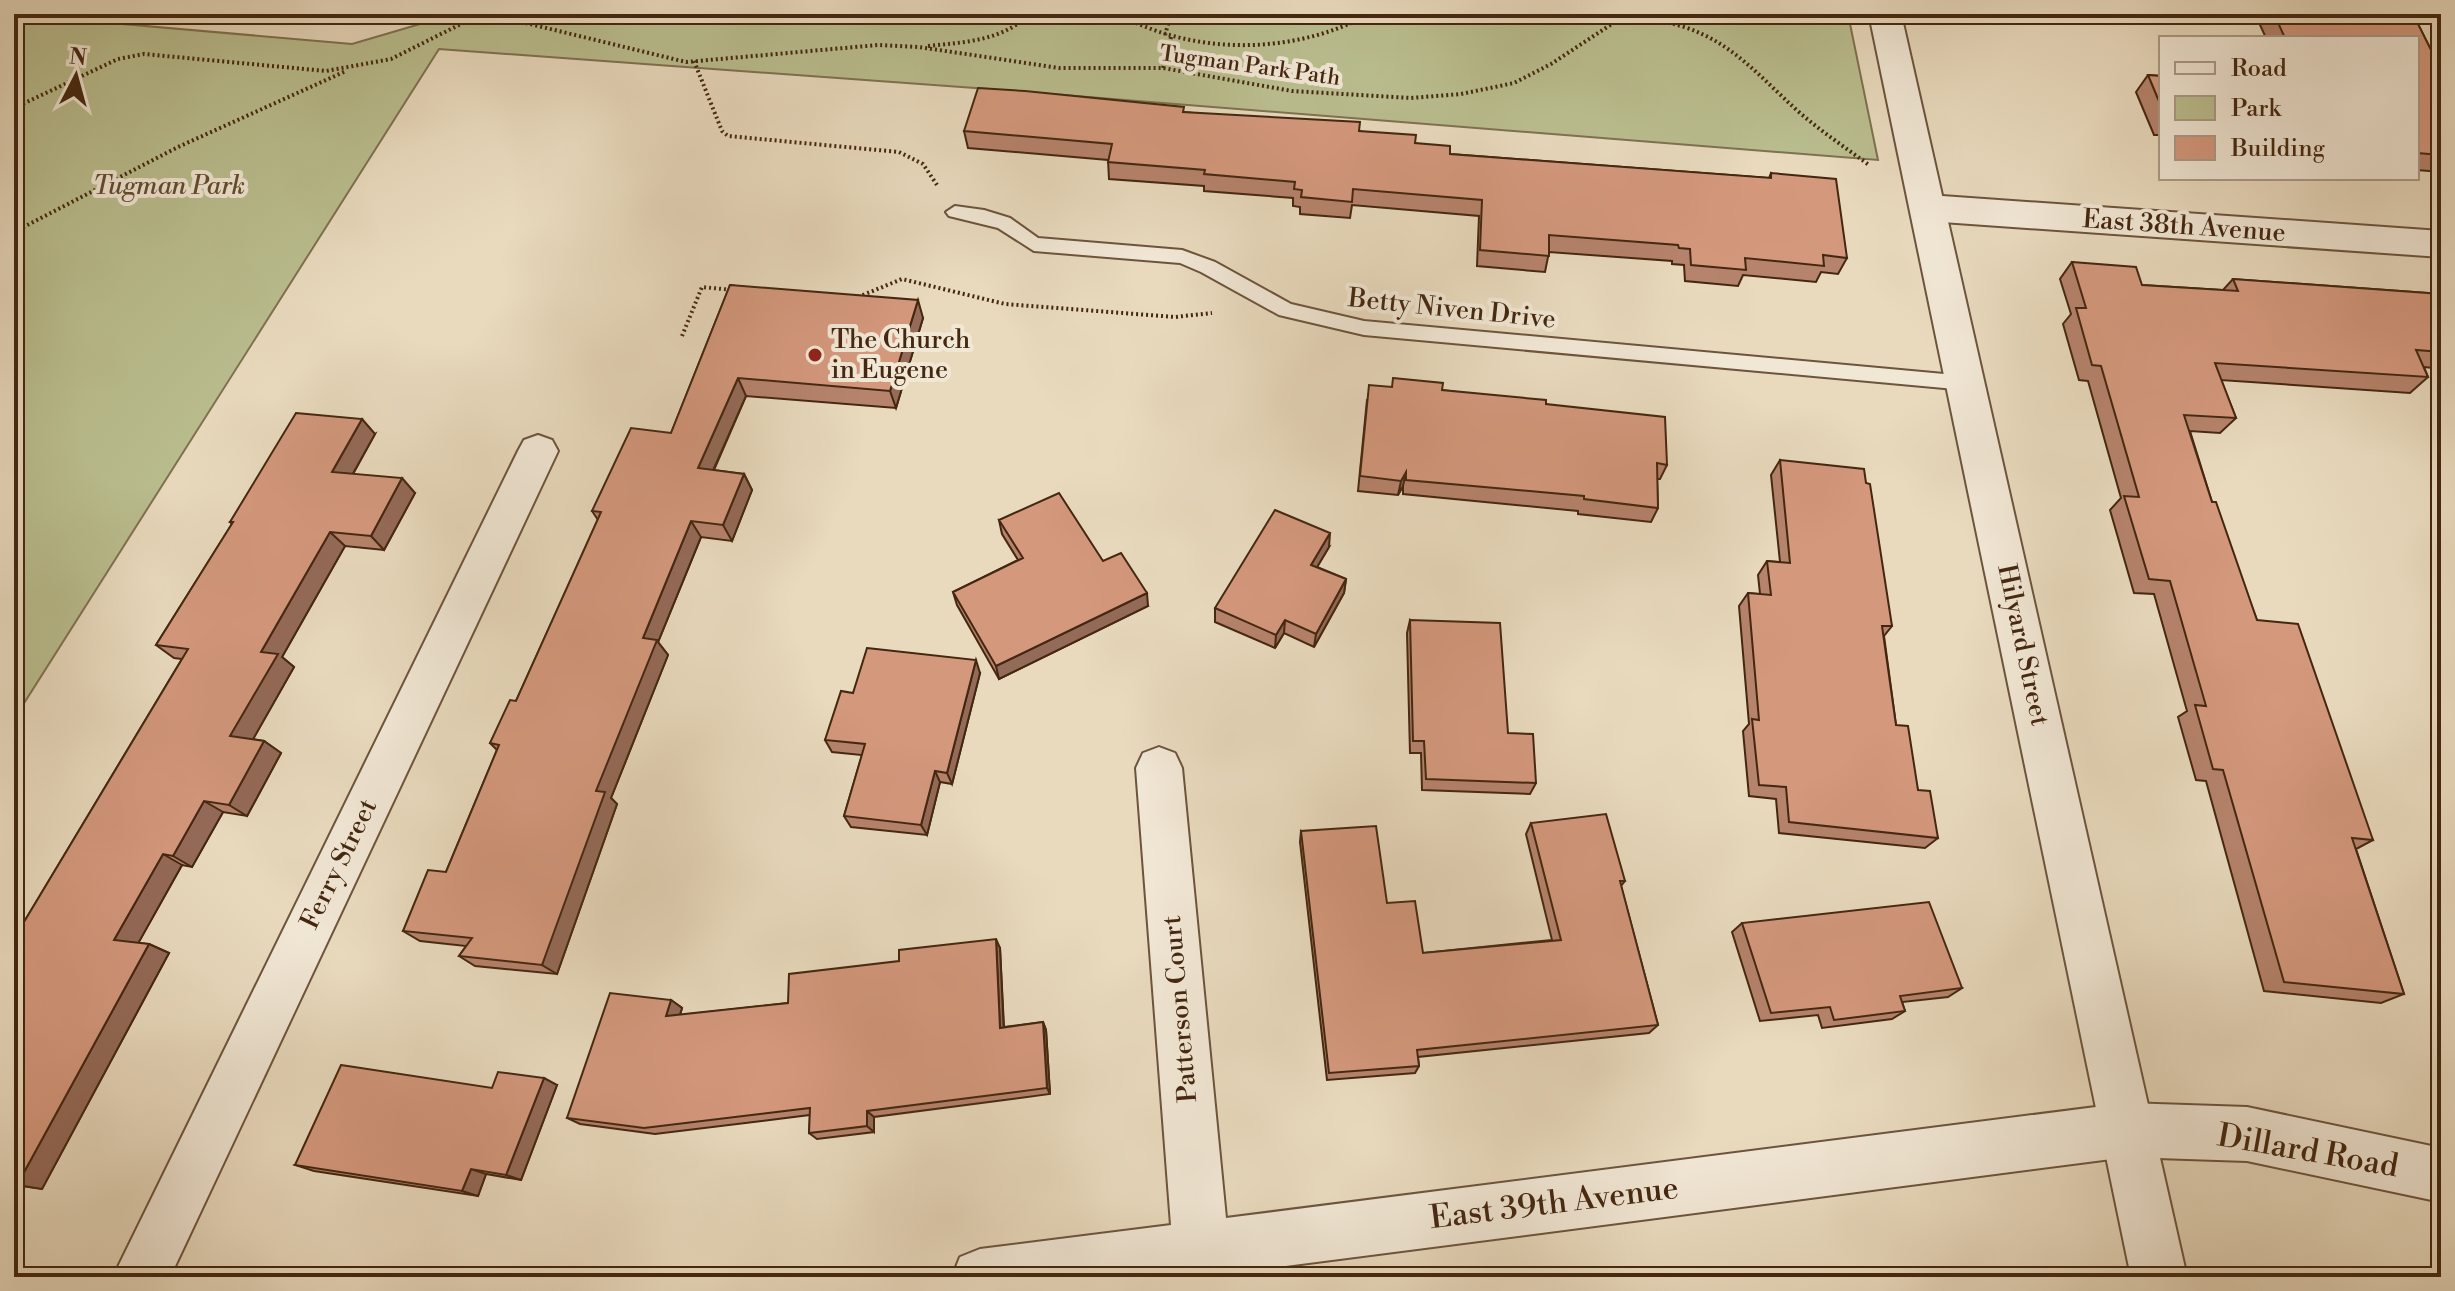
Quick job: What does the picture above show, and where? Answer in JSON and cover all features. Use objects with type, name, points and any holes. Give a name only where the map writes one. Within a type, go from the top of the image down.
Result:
[{"type":"street","name":"Hilyard Street","points":[[1885,14],[2159,1277]]},
{"type":"street","name":"East 38th Avenue","points":[[1928,208],[2441,244]]},
{"type":"street","name":"Ferry Street","points":[[141,1277],[538,451]]},
{"type":"street","name":"Patterson Court","points":[[1159,768],[1201,1249]]},
{"type":"street","name":"Dillard Road","points":[[2127,1130],[2247,1134],[2441,1175]]},
{"type":"street","name":"East 39th Avenue","points":[[980,1277],[2127,1130]]},
{"type":"lane","name":"Betty Niven Drive","points":[[955,212],[984,216],[1004,223],[1034,244],[1182,257],[1208,267],[1286,310],[1364,328],[1966,383]]},
{"type":"path","points":[[919,47],[1002,35],[1021,24],[1030,14]]},
{"type":"path","name":"Tugman Park Path","points":[[1118,14],[1171,37],[1246,44],[1292,40],[1332,31],[1370,14]]},
{"type":"path","points":[[1165,35],[1171,14]]},
{"type":"path","points":[[1499,14],[1529,20],[1583,16],[1618,18],[1693,28],[1720,39],[1742,55],[1801,113],[1928,208]]},
{"type":"path","name":"Tugman Park Path","points":[[14,108],[118,59],[144,54],[326,71],[350,69],[391,59],[463,23],[497,16],[653,56],[694,61],[878,45],[919,47],[1059,68],[1163,68],[1244,84],[1340,95],[1411,98],[1461,94],[1514,83],[1551,64],[1627,14]]},
{"type":"path","points":[[1163,68],[1171,37]]},
{"type":"path","points":[[694,61],[722,131],[728,136],[880,149],[912,157],[923,164],[955,212]]},
{"type":"path","points":[[14,232],[211,132],[350,69]]},
{"type":"path","points":[[851,300],[902,279],[1005,304],[1175,317],[1214,313]]},
{"type":"path","points":[[682,336],[702,287],[747,291]]},
{"type":"green space","name":"Tugman Park","points":[[14,14],[53,14],[54,18],[352,44],[454,14],[1848,14],[1878,160],[439,49],[14,719]]},
{"type":"building","points":[[2274,14],[2413,14],[2441,70],[2441,155],[2419,153],[2419,36],[2284,36]]},
{"type":"building","points":[[2148,75],[2159,76],[2159,101]]},
{"type":"building","points":[[978,88],[1184,107],[1183,112],[1360,122],[1359,131],[1416,135],[1415,143],[1450,146],[1450,154],[1771,178],[1771,173],[1836,179],[1847,258],[1823,255],[1824,266],[1745,258],[1746,270],[1691,265],[1690,249],[1679,248],[1678,245],[1549,235],[1549,256],[1480,250],[1482,200],[1353,189],[1352,202],[1301,197],[1302,190],[1294,189],[1295,182],[1108,162],[1112,144],[964,131]]},
{"type":"building","points":[[2072,262],[2136,267],[2142,285],[2238,291],[2233,279],[2441,294],[2441,352],[2416,350],[2428,377],[2215,363],[2236,418],[2184,415],[2212,502],[2216,502],[2257,620],[2298,624],[2373,840],[2352,838],[2404,994],[2284,982],[2223,770],[2213,769],[2195,705],[2206,706],[2170,581],[2149,579],[2124,496],[2139,497],[2101,366],[2092,365],[2076,308],[2086,308]]},
{"type":"building","points":[[730,285],[918,300],[890,391],[738,378],[698,468],[744,474],[723,525],[691,521],[643,638],[657,640],[596,791],[605,792],[542,965],[459,956],[472,938],[403,931],[428,870],[446,872],[499,745],[490,743],[510,700],[516,701],[601,512],[592,511],[631,428],[671,433]]},
{"type":"building","points":[[1393,378],[1443,383],[1442,390],[1546,400],[1546,404],[1665,417],[1667,465],[1657,463],[1658,508],[1584,499],[1584,496],[1406,480],[1406,472],[1401,481],[1360,476],[1369,385],[1392,387]]},
{"type":"building","points":[[296,413],[362,419],[332,472],[402,478],[371,536],[330,532],[261,652],[278,654],[230,736],[264,741],[229,805],[204,801],[173,856],[163,854],[114,940],[149,944],[17,1185],[14,1184],[14,926],[21,927],[188,649],[156,645]]},
{"type":"building","points":[[1780,460],[1864,469],[1866,483],[1870,484],[1892,626],[1882,626],[1896,725],[1908,726],[1918,790],[1930,791],[1938,838],[1789,822],[1786,787],[1759,785],[1752,719],[1759,720],[1748,593],[1771,595],[1767,561],[1790,563]]},
{"type":"building","points":[[1059,493],[1103,561],[1121,553],[1147,593],[996,666],[953,592],[1023,558],[999,520]]},
{"type":"building","points":[[1275,510],[1330,533],[1311,565],[1346,579],[1316,634],[1285,620],[1276,635],[1215,608]]},
{"type":"building","points":[[1410,620],[1500,623],[1508,733],[1533,734],[1536,783],[1426,779],[1424,741],[1413,741]]},
{"type":"building","points":[[867,648],[976,660],[947,773],[935,771],[921,825],[844,816],[865,744],[825,740],[841,691],[853,693]]},
{"type":"building","points":[[1606,814],[1625,881],[1620,881],[1658,1025],[1417,1050],[1419,1066],[1329,1073],[1301,831],[1376,826],[1387,903],[1415,901],[1423,953],[1561,940],[1531,823]]},
{"type":"building","points":[[1929,902],[1962,988],[1900,996],[1905,1011],[1834,1020],[1830,1007],[1771,1013],[1742,923]]},
{"type":"building","points":[[996,939],[1000,1028],[1043,1022],[1047,1088],[867,1111],[867,1126],[809,1133],[810,1108],[644,1128],[567,1118],[610,993],[671,1000],[666,1016],[788,1003],[789,974],[899,961],[899,950]]},
{"type":"building","points":[[341,1065],[492,1088],[498,1072],[544,1078],[506,1175],[471,1169],[462,1191],[295,1165]]},
{"type":"place","name":"The Church in Eugene","points":[[815,355]]}]
